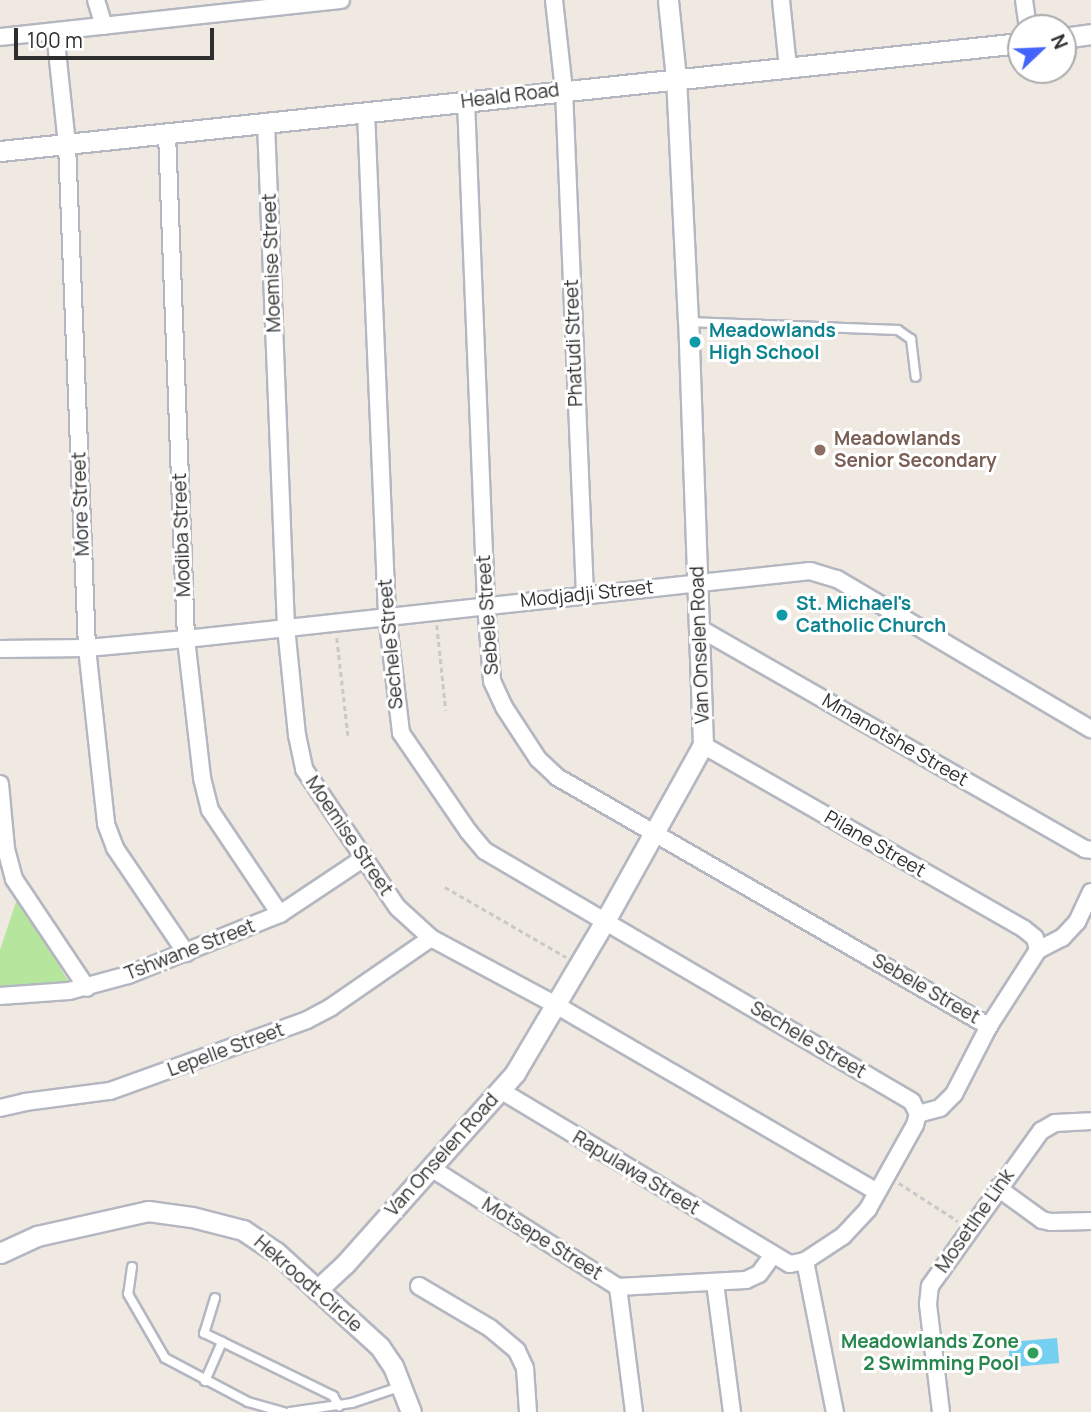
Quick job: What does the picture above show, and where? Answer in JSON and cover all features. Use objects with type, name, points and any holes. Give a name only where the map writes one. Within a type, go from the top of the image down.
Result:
[{"type":"street","points":[[96,0],[104,26]]},
{"type":"street","points":[[0,37],[104,26],[207,7],[341,0]]},
{"type":"street","name":"Phatudi Street","points":[[554,0],[564,90],[585,595]]},
{"type":"street","name":"Van Onselen Road","points":[[317,1290],[430,1168],[520,1065],[580,965],[703,746],[688,322],[676,78],[668,0]]},
{"type":"street","points":[[781,0],[788,68]]},
{"type":"street","name":"More Street","points":[[55,32],[67,144],[87,648],[102,796],[110,838],[135,880],[186,953]]},
{"type":"street","name":"Heald Road","points":[[0,150],[1007,45]]},
{"type":"street","name":"Sebele Street","points":[[466,101],[486,604],[492,681],[504,708],[538,759],[557,776],[989,1026]]},
{"type":"street","name":"Sechele Street","points":[[366,112],[387,615],[398,725],[409,746],[485,851],[606,919],[912,1102],[918,1114]]},
{"type":"street","name":"Moemise Street","points":[[266,123],[286,627],[301,759],[312,782],[405,917],[431,938],[556,1005],[876,1191]]},
{"type":"street","name":"Modiba Street","points":[[167,133],[186,639],[205,799],[217,822],[281,914]]},
{"type":"street","name":"Modjadji Street","points":[[0,649],[87,648],[186,639],[790,572],[822,573],[1091,729]]},
{"type":"street","name":"Mmanotshe Street","points":[[699,628],[1073,843],[1091,850]]},
{"type":"street","name":"Pilane Street","points":[[703,746],[1024,929],[1035,938],[1038,950]]},
{"type":"street","points":[[0,784],[6,849],[14,879],[87,988]]},
{"type":"street","name":"Tshwane Street","points":[[0,996],[87,988],[186,953],[281,914],[364,858]]},
{"type":"street","points":[[618,1287],[746,1280],[759,1274],[772,1256],[790,1264],[805,1261],[843,1236],[868,1209],[915,1125],[918,1114],[940,1108],[954,1094],[989,1026],[1038,950],[1062,939],[1077,922],[1091,892]]},
{"type":"street","name":"Lepelle Street","points":[[0,1108],[123,1088],[307,1020],[431,938]]},
{"type":"street","name":"Rapulawa Street","points":[[500,1090],[772,1256]]},
{"type":"street","name":"Mosetlhe Link","points":[[941,1412],[928,1294],[937,1275],[1041,1131],[1055,1123],[1091,1121]]},
{"type":"street","name":"Motsepe Street","points":[[430,1168],[618,1287],[634,1412]]},
{"type":"street","points":[[998,1188],[1042,1220],[1051,1223],[1091,1221]]},
{"type":"street","name":"Hekroodt Circle","points":[[0,1253],[37,1236],[129,1214],[163,1212],[228,1225],[257,1237],[380,1347],[402,1386],[411,1412]]},
{"type":"street","points":[[805,1261],[835,1412]]},
{"type":"street","points":[[715,1283],[732,1412]]},
{"type":"street","points":[[419,1286],[490,1328],[517,1351],[525,1368],[528,1412]]},
{"type":"lane","points":[[688,322],[898,330],[911,339],[916,377]]},
{"type":"lane","points":[[132,1267],[128,1294],[148,1324],[160,1353],[176,1366],[248,1402],[284,1412]]},
{"type":"lane","points":[[215,1298],[203,1330],[333,1396],[339,1406]]},
{"type":"lane","points":[[205,1381],[222,1342]]},
{"type":"lane","points":[[290,1412],[339,1406],[385,1394],[402,1386]]},
{"type":"path","points":[[435,611],[446,711]]},
{"type":"path","points":[[335,621],[348,735]]},
{"type":"path","points":[[445,887],[580,965]]},
{"type":"path","points":[[886,1175],[970,1228]]},
{"type":"green space","points":[[18,896],[68,981],[0,988],[0,950]]},
{"type":"water","name":"Meadowlands Zone 2 Swimming Pool","points":[[1057,1338],[1059,1363],[1010,1367],[1008,1342]]},
{"type":"place","name":"Meadowlands High School","points":[[695,342]]},
{"type":"place","name":"Meadowlands Senior Secondary","points":[[820,450]]},
{"type":"place","name":"St. Michael's Catholic Church","points":[[782,615]]},
{"type":"place","name":"Meadowlands Zone 2 Swimming Pool","points":[[1033,1353]]}]
